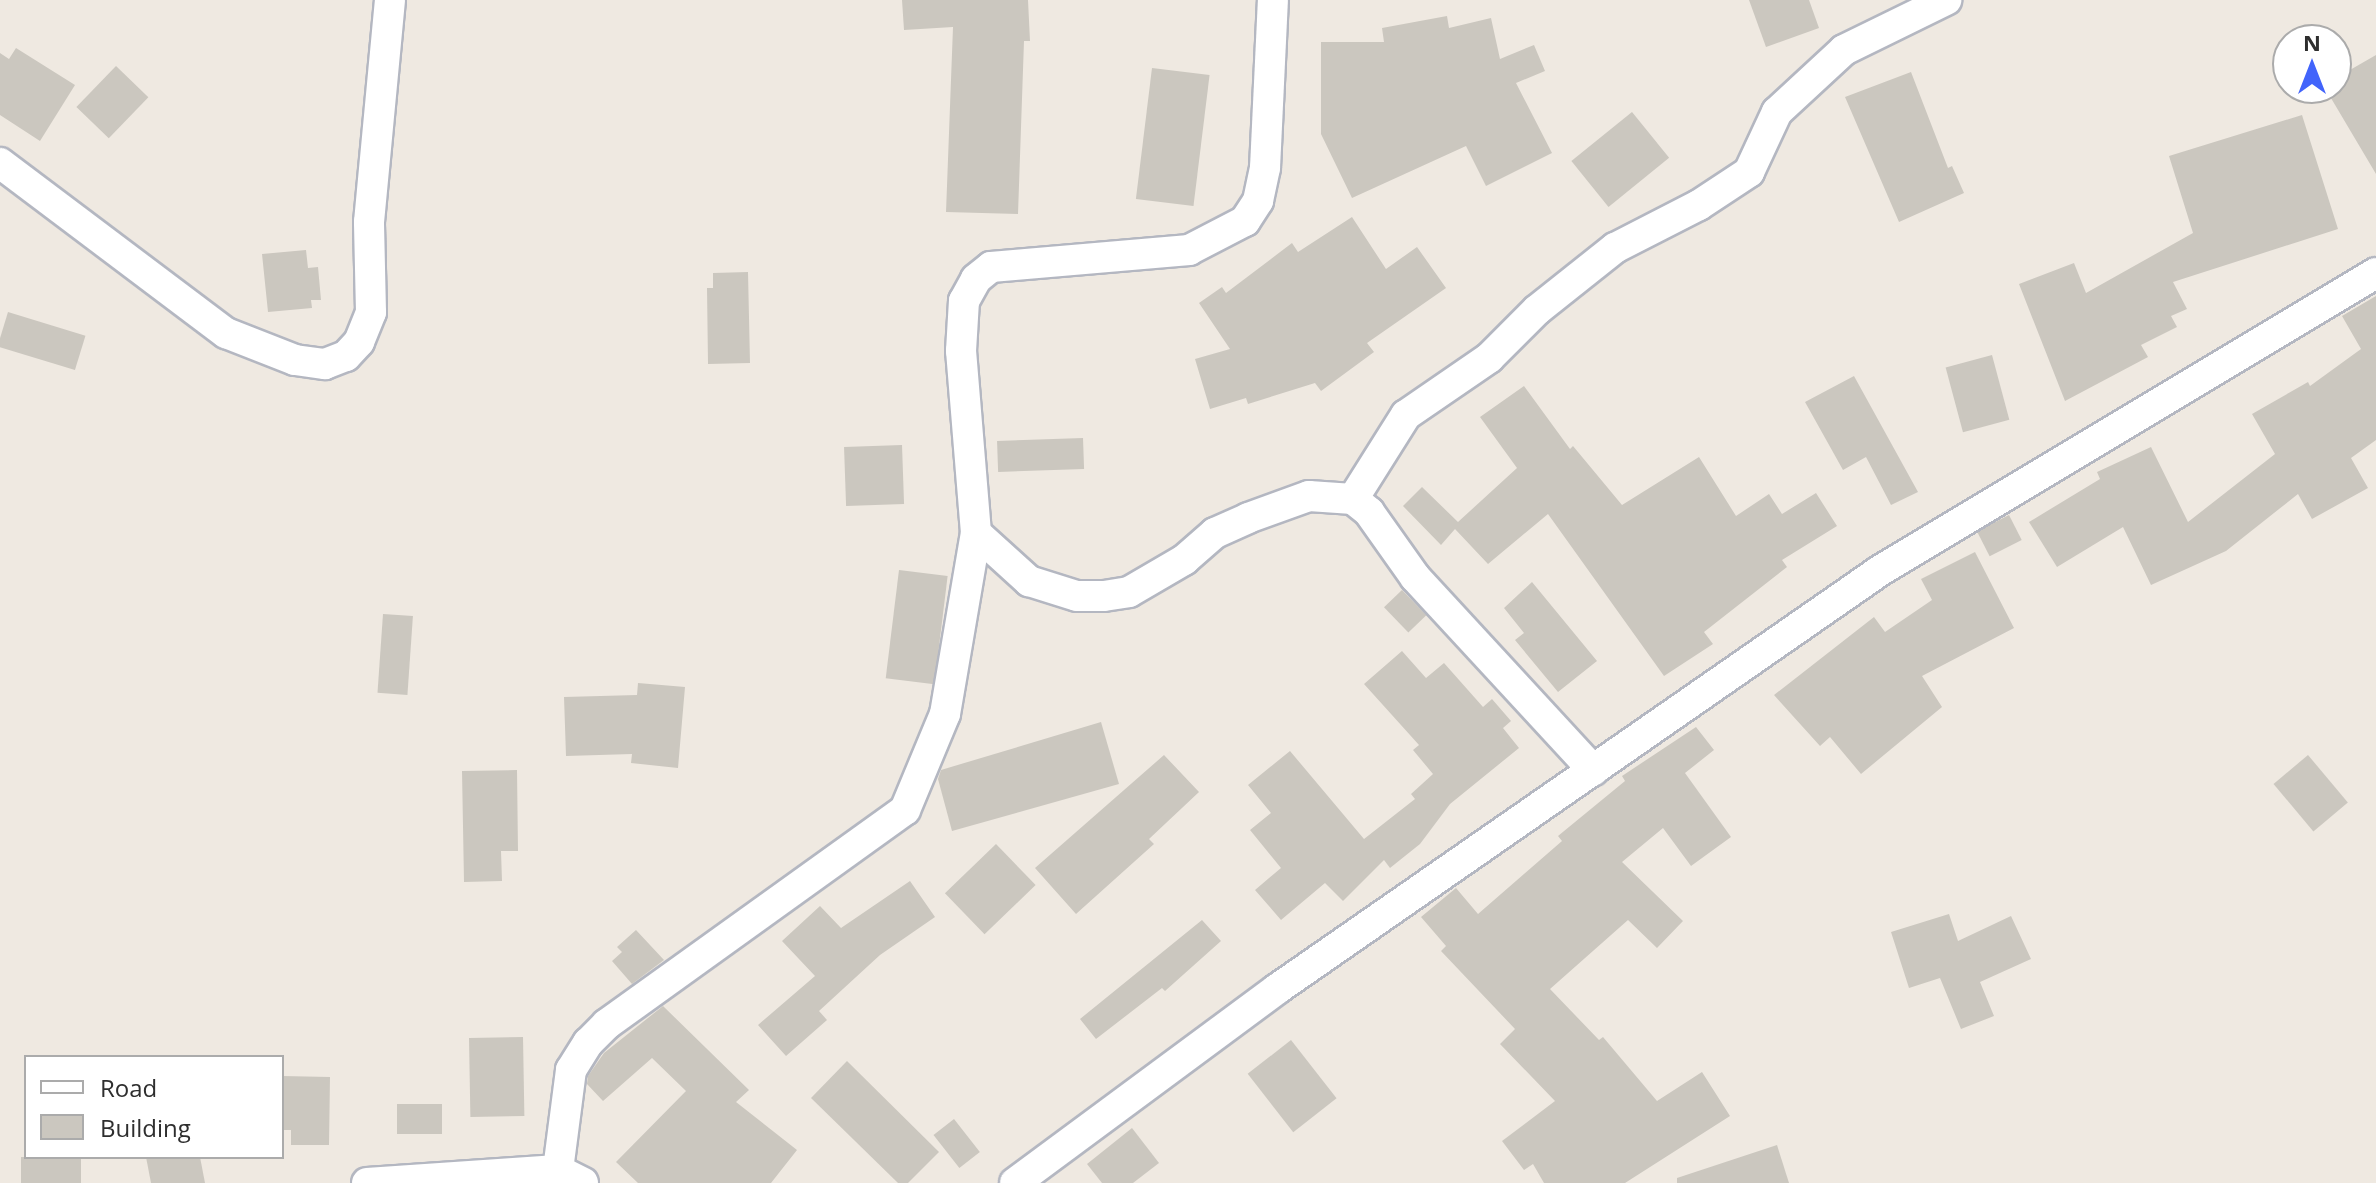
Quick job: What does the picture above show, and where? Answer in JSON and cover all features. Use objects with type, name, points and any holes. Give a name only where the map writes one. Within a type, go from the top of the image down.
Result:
[{"type":"street","points":[[0,163],[226,333],[295,360],[325,364],[346,356],[359,342],[371,312],[369,222],[390,0]]},
{"type":"street","points":[[367,1183],[570,1176],[571,1070],[588,1043],[607,1024],[905,810],[945,714],[976,533],[961,351],[964,301],[976,279],[991,267],[1189,250],[1245,221],[1258,201],[1265,168],[1273,0]]},
{"type":"street","points":[[1353,499],[1406,415],[1489,358],[1537,310],[1615,248],[1712,198],[1749,172],[1777,112],[1851,44],[1946,0]]},
{"type":"street","points":[[1015,1183],[1277,989],[1881,570],[2376,273]]},
{"type":"street","points":[[976,533],[1029,581],[1077,596],[1104,596],[1129,592],[1184,560],[1215,533],[1248,518],[1309,496],[1353,499],[1369,512],[1415,577],[1593,770]]},
{"type":"building","points":[[902,0],[1028,0],[1030,41],[1024,41],[1018,214],[946,212],[953,27],[904,30]]},
{"type":"building","points":[[1749,0],[1809,0],[1819,28],[1766,47]]},
{"type":"building","points":[[1447,16],[1449,28],[1491,18],[1500,59],[1534,45],[1545,71],[1516,83],[1552,153],[1486,186],[1466,146],[1352,198],[1321,134],[1321,42],[1384,42],[1382,28]]},
{"type":"building","points":[[16,48],[75,85],[40,141],[0,115],[0,53],[9,59]]},
{"type":"building","points":[[2376,55],[2376,174],[2334,104],[2352,104],[2352,69]]},
{"type":"building","points":[[116,66],[148,97],[109,138],[76,107]]},
{"type":"building","points":[[1152,68],[1210,75],[1193,206],[1136,199]]},
{"type":"building","points":[[1911,72],[1948,168],[1952,166],[1964,193],[1899,222],[1845,97]]},
{"type":"building","points":[[1632,112],[1669,158],[1609,207],[1571,161]]},
{"type":"building","points":[[2302,115],[2338,229],[2173,282],[2187,309],[2171,316],[2177,327],[2141,345],[2148,357],[2065,401],[2019,284],[2074,263],[2086,293],[2193,233],[2169,156]]},
{"type":"building","points":[[1352,217],[1386,269],[1417,247],[1446,288],[1367,343],[1374,352],[1321,391],[1315,383],[1248,404],[1246,398],[1210,409],[1195,359],[1230,349],[1199,303],[1222,287],[1226,293],[1292,243],[1298,252]]},
{"type":"building","points":[[306,250],[308,268],[318,267],[321,300],[311,300],[312,308],[268,312],[262,254]]},
{"type":"building","points":[[748,272],[750,363],[708,364],[707,288],[713,288],[713,273]]},
{"type":"building","points":[[2376,296],[2376,440],[2351,458],[2368,488],[2312,519],[2298,494],[2226,551],[2151,585],[2123,527],[2057,567],[2029,522],[2100,479],[2097,472],[2151,447],[2188,522],[2275,454],[2252,414],[2308,382],[2310,386],[2361,349],[2342,316]]},
{"type":"building","points":[[8,312],[85,336],[75,370],[0,347]]},
{"type":"building","points":[[1992,355],[2009,420],[1963,432],[1946,367]]},
{"type":"building","points":[[1854,376],[1918,492],[1891,505],[1866,457],[1843,470],[1805,402]]},
{"type":"building","points":[[1524,386],[1570,449],[1573,446],[1622,505],[1699,457],[1736,516],[1769,494],[1782,514],[1816,493],[1837,526],[1782,560],[1787,567],[1704,632],[1713,644],[1664,676],[1548,514],[1488,564],[1455,529],[1441,545],[1403,506],[1422,487],[1458,522],[1517,468],[1480,417]]},
{"type":"building","points":[[1083,438],[1084,469],[998,472],[997,441]]},
{"type":"building","points":[[902,445],[904,504],[846,506],[844,447]]},
{"type":"building","points":[[2009,515],[2022,540],[1990,556],[1977,531]]},
{"type":"building","points":[[1975,552],[2014,628],[1922,676],[1942,707],[1861,774],[1830,737],[1820,746],[1774,695],[1874,617],[1885,632],[1932,600],[1921,579]]},
{"type":"building","points":[[899,570],[948,576],[934,684],[886,678]]},
{"type":"building","points":[[1532,582],[1597,661],[1558,692],[1515,640],[1524,633],[1504,608]]},
{"type":"building","points":[[1402,590],[1426,615],[1408,633],[1384,607]]},
{"type":"building","points":[[383,614],[413,616],[407,695],[377,693]]},
{"type":"building","points":[[1402,651],[1426,678],[1444,663],[1483,707],[1492,699],[1511,721],[1503,728],[1519,748],[1450,804],[1420,844],[1390,868],[1384,860],[1343,901],[1325,883],[1281,920],[1255,890],[1281,868],[1250,830],[1271,813],[1248,785],[1290,751],[1364,839],[1415,799],[1411,794],[1433,774],[1413,750],[1419,745],[1364,684]]},
{"type":"building","points":[[638,683],[685,687],[678,768],[631,763],[632,754],[566,756],[564,697],[637,695]]},
{"type":"building","points":[[1101,722],[1119,784],[952,831],[938,779],[941,770]]},
{"type":"building","points":[[1696,727],[1714,750],[1685,773],[1731,837],[1691,866],[1663,828],[1622,862],[1683,921],[1657,948],[1628,920],[1550,989],[1599,1040],[1603,1037],[1657,1101],[1702,1072],[1730,1116],[1625,1183],[1544,1183],[1533,1164],[1524,1170],[1502,1141],[1555,1101],[1500,1044],[1515,1029],[1441,951],[1446,946],[1421,917],[1456,888],[1478,914],[1562,841],[1558,836],[1625,781],[1622,776]]},
{"type":"building","points":[[1164,755],[1199,792],[1149,839],[1154,844],[1076,914],[1035,868]]},
{"type":"building","points":[[2308,755],[2348,802],[2313,831],[2274,784]]},
{"type":"building","points":[[517,770],[518,851],[501,851],[502,881],[464,882],[462,771]]},
{"type":"building","points":[[996,844],[1036,885],[985,934],[945,893]]},
{"type":"building","points":[[910,881],[935,917],[880,955],[819,1011],[827,1020],[786,1056],[758,1025],[815,976],[782,941],[820,906],[841,928]]},
{"type":"building","points":[[1949,914],[1958,941],[2011,916],[2031,959],[1980,982],[1994,1016],[1961,1029],[1940,978],[1909,988],[1891,932]]},
{"type":"building","points":[[1202,920],[1221,941],[1165,991],[1162,988],[1096,1039],[1080,1019]]},
{"type":"building","points":[[636,930],[664,960],[632,984],[612,961],[622,952],[617,947]]},
{"type":"building","points":[[663,1006],[749,1090],[736,1102],[797,1150],[771,1183],[638,1183],[616,1162],[686,1091],[652,1058],[603,1101],[587,1084],[588,1076],[604,1053]]},
{"type":"building","points":[[523,1037],[524,1116],[470,1117],[469,1038]]},
{"type":"building","points":[[1291,1040],[1337,1098],[1293,1132],[1248,1074]]},
{"type":"building","points":[[847,1061],[939,1152],[908,1183],[898,1183],[811,1098]]},
{"type":"building","points":[[284,1076],[330,1077],[329,1145],[291,1145],[291,1130],[284,1130]]},
{"type":"building","points":[[397,1104],[442,1104],[442,1134],[397,1134]]},
{"type":"building","points":[[954,1119],[980,1152],[959,1168],[934,1135]]},
{"type":"building","points":[[1132,1128],[1159,1163],[1133,1183],[1102,1183],[1087,1164]]},
{"type":"building","points":[[1777,1145],[1789,1183],[1677,1183],[1677,1178]]},
{"type":"building","points":[[21,1157],[81,1159],[81,1183],[21,1183]]},
{"type":"building","points":[[146,1159],[200,1159],[205,1183],[151,1183]]}]
